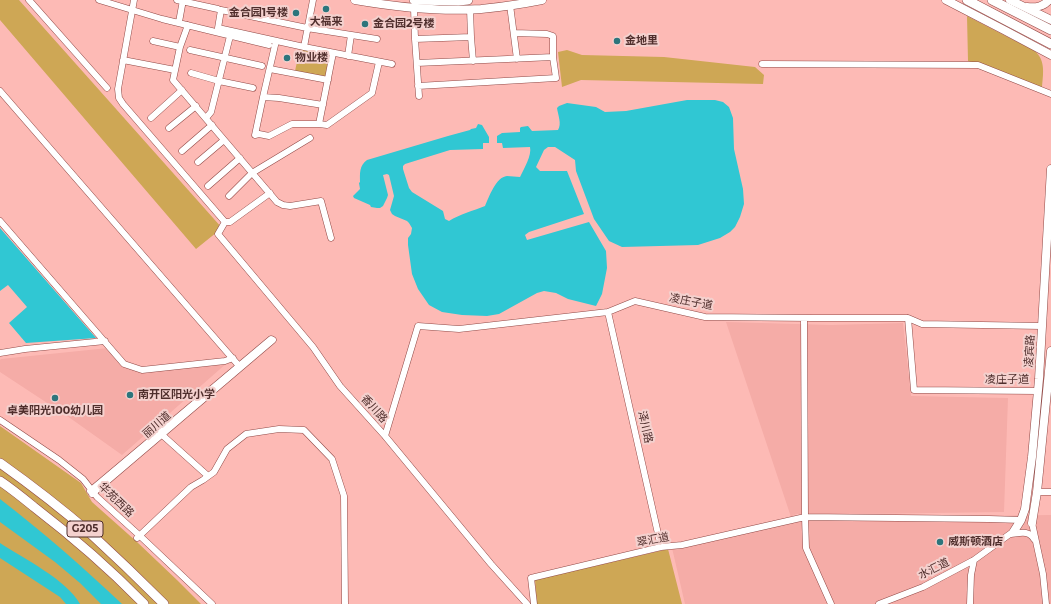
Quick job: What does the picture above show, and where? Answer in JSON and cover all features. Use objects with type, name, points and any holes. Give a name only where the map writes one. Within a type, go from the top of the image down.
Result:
[{"type":"highway","points":[[966,0],[1051,44]]},
{"type":"highway","points":[[992,0],[1051,30]]},
{"type":"highway","points":[[414,4],[458,1],[469,4]]},
{"type":"highway","name":"G205","points":[[0,463],[41,493],[91,534],[164,604]]},
{"type":"highway","name":"G205","points":[[0,481],[86,549],[144,604]]},
{"type":"main road","points":[[355,0],[384,5],[414,4]]},
{"type":"main road","points":[[469,4],[481,9],[542,0]]},
{"type":"main road","points":[[946,0],[1051,56]]},
{"type":"main road","points":[[1010,0],[1051,20]]},
{"type":"main road","points":[[1023,6],[1038,7],[1045,4],[1049,0]]},
{"type":"main road","name":"凌宾路","points":[[1012,533],[1021,520],[1025,510],[1032,457],[1038,391],[1051,169]]},
{"type":"main road","name":"凌宾路","points":[[1032,523],[1049,389],[1051,351]]},
{"type":"street","points":[[29,0],[107,88]]},
{"type":"street","points":[[98,0],[162,19],[269,45]]},
{"type":"street","points":[[134,0],[118,89],[119,98],[123,104],[225,222],[230,222],[270,193]]},
{"type":"street","points":[[178,22],[181,0],[218,9]]},
{"type":"street","points":[[304,47],[313,0]]},
{"type":"street","points":[[414,4],[419,96]]},
{"type":"street","points":[[469,4],[473,61]]},
{"type":"street","points":[[510,5],[517,59]]},
{"type":"street","points":[[377,39],[307,28],[221,10],[218,28],[392,64]]},
{"type":"street","points":[[188,25],[180,47],[173,80],[277,202],[290,206],[320,201],[331,238]]},
{"type":"street","points":[[418,86],[556,78],[553,57],[553,36],[547,34],[514,33]]},
{"type":"street","points":[[348,56],[351,35]]},
{"type":"street","points":[[206,118],[211,112],[230,36]]},
{"type":"street","points":[[415,39],[471,38]]},
{"type":"street","points":[[153,41],[180,47]]},
{"type":"street","points":[[276,41],[255,135],[269,136],[292,124],[326,125],[372,93],[379,62]]},
{"type":"street","points":[[190,50],[262,66]]},
{"type":"street","points":[[319,124],[333,53]]},
{"type":"street","points":[[417,63],[553,57]]},
{"type":"street","points":[[123,60],[176,70]]},
{"type":"street","points":[[762,64],[978,65],[1051,94]]},
{"type":"street","points":[[270,69],[328,80]]},
{"type":"street","points":[[191,73],[253,88]]},
{"type":"street","points":[[151,118],[182,90]]},
{"type":"street","points":[[0,91],[240,366]]},
{"type":"street","points":[[263,97],[323,105]]},
{"type":"street","points":[[169,128],[196,106]]},
{"type":"street","points":[[182,151],[212,125]]},
{"type":"street","points":[[229,196],[252,173],[310,138]]},
{"type":"street","points":[[198,162],[224,140]]},
{"type":"street","points":[[208,186],[240,158]]},
{"type":"street","points":[[0,221],[124,364],[142,370],[225,361],[233,358]]},
{"type":"street","name":"香川路","points":[[225,222],[218,234],[313,347],[340,386],[385,436],[491,564],[527,604]]},
{"type":"street","name":"凌庄子道","points":[[385,436],[418,326],[460,329],[608,312],[635,301],[705,317],[908,318],[914,390],[1038,391]]},
{"type":"street","name":"泽川路","points":[[608,312],[661,547]]},
{"type":"street","points":[[804,318],[806,548],[831,604]]},
{"type":"street","points":[[908,318],[922,324],[1042,326]]},
{"type":"street","name":"丽川道","points":[[92,492],[272,339]]},
{"type":"street","points":[[0,354],[25,349],[105,341]]},
{"type":"street","name":"华苑西路","points":[[0,421],[71,471],[107,510],[138,536],[212,604]]},
{"type":"street","points":[[138,536],[191,487],[214,472],[227,449],[246,434],[279,429],[304,430],[332,459],[344,496],[345,604]]},
{"type":"street","points":[[161,434],[208,476]]},
{"type":"street","points":[[1037,492],[1051,492]]},
{"type":"street","name":"翠汇道","points":[[534,604],[531,578],[661,547],[682,545],[805,517],[1021,520]]},
{"type":"street","name":"凌宾路","points":[[1032,523],[1046,604]]},
{"type":"street","points":[[1012,533],[1031,534],[1035,541]]},
{"type":"street","name":"水汇道","points":[[879,604],[923,587],[974,560],[1012,533]]},
{"type":"street","name":"华苑西路","points":[[138,536],[206,604]]},
{"type":"street","points":[[970,604],[971,575],[974,560]]},
{"type":"shaded area","points":[[0,0],[19,0],[222,228],[196,249],[0,20]]},
{"type":"shaded area","points":[[967,16],[1035,51],[1042,63],[1042,88],[968,61]]},
{"type":"shaded area","points":[[300,48],[331,55],[326,78],[295,71]]},
{"type":"shaded area","points":[[567,50],[582,55],[664,57],[755,67],[764,75],[763,84],[581,80],[562,87],[558,52]]},
{"type":"shaded area","points":[[726,322],[831,325],[903,323],[911,396],[1008,398],[1004,512],[796,514],[791,517]]},
{"type":"shaded area","name":"南开区阳光小学","points":[[108,348],[124,367],[142,373],[227,363],[122,455],[70,418],[0,372],[1,359]]},
{"type":"shaded area","points":[[0,426],[81,483],[92,502],[137,542],[201,604],[0,604]]},
{"type":"shaded area","points":[[1051,515],[1051,604],[685,604],[672,548],[799,518]]},
{"type":"shaded area","points":[[668,549],[682,604],[537,604],[535,580]]},
{"type":"water","points":[[687,100],[715,100],[723,102],[729,107],[733,118],[734,149],[743,189],[744,204],[735,227],[720,238],[698,245],[622,247],[609,241],[594,219],[576,171],[575,160],[555,147],[548,147],[544,150],[536,167],[540,171],[567,171],[584,214],[529,232],[525,235],[527,240],[589,222],[606,251],[607,268],[602,294],[596,306],[568,299],[556,293],[544,291],[537,293],[499,314],[487,316],[462,315],[442,312],[429,305],[418,289],[412,274],[408,238],[411,234],[412,228],[407,221],[395,216],[390,210],[394,196],[389,175],[383,175],[388,195],[383,206],[380,208],[371,207],[353,196],[360,189],[360,170],[367,160],[470,130],[476,128],[478,124],[482,125],[489,137],[489,143],[483,143],[483,149],[450,150],[405,164],[403,166],[409,188],[412,192],[443,211],[445,219],[449,221],[462,214],[485,206],[493,188],[503,177],[520,177],[529,158],[530,147],[503,148],[502,143],[497,143],[497,136],[502,133],[520,132],[521,127],[528,126],[532,131],[558,130],[560,122],[557,108],[567,103],[596,107],[605,112],[626,111]]},
{"type":"water","points":[[0,228],[96,338],[26,343],[9,323],[27,307],[8,285],[0,291]]},
{"type":"water","points":[[0,499],[32,524],[122,604],[101,604],[80,583],[55,562],[0,522]]},
{"type":"water","points":[[0,543],[55,578],[74,595],[80,604],[66,604],[60,597],[0,558]]},
{"type":"place","name":"大福来","points":[[326,9]]},
{"type":"place","name":"金合园1号楼","points":[[296,13]]},
{"type":"place","name":"金合园2号楼","points":[[365,24]]},
{"type":"place","name":"金地里","points":[[617,41]]},
{"type":"place","name":"物业楼","points":[[287,58]]},
{"type":"place","name":"南开区阳光小学","points":[[130,395]]},
{"type":"place","name":"卓美阳光100幼儿园","points":[[55,398]]},
{"type":"place","name":"威斯顿酒店","points":[[940,542]]}]
